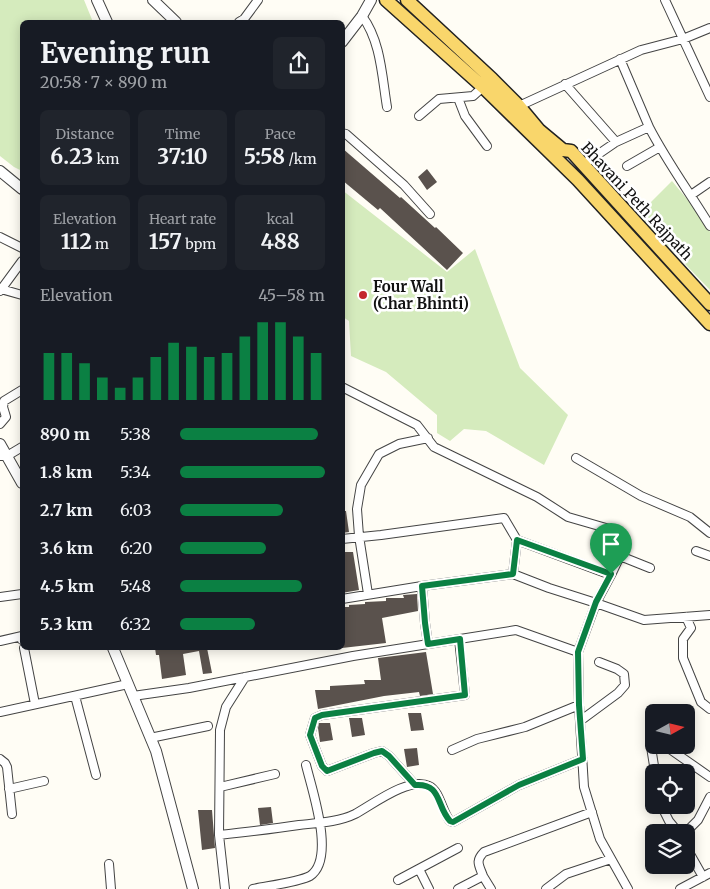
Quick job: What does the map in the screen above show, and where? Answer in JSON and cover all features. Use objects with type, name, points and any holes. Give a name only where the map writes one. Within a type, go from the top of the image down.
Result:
[{"type":"main road","points":[[386,0],[483,88],[578,180],[710,324]]},
{"type":"main road","name":"Bhavani Peth Rajpath","points":[[407,0],[519,106],[540,130],[563,150],[571,151],[584,164],[710,304]]},
{"type":"main road","points":[[563,150],[576,170],[710,312]]},
{"type":"street","points":[[97,0],[106,20]]},
{"type":"street","points":[[153,0],[174,20]]},
{"type":"street","points":[[241,20],[258,0]]},
{"type":"street","points":[[345,38],[362,16],[371,0]]},
{"type":"street","points":[[665,0],[682,39],[708,86],[710,97]]},
{"type":"street","points":[[362,16],[369,26],[379,56],[387,107]]},
{"type":"street","points":[[519,106],[641,50],[682,39],[710,28]]},
{"type":"street","points":[[620,59],[649,127],[710,226]]},
{"type":"street","points":[[565,84],[616,142]]},
{"type":"street","points":[[419,116],[439,99],[474,96],[483,88]]},
{"type":"street","points":[[458,98],[464,116],[487,146]]},
{"type":"street","points":[[584,164],[616,142],[649,127]]},
{"type":"street","points":[[345,134],[404,185],[430,214]]},
{"type":"street","points":[[627,166],[660,147]]},
{"type":"street","points":[[0,171],[20,188]]},
{"type":"street","points":[[691,195],[710,182]]},
{"type":"street","points":[[0,237],[20,247]]},
{"type":"street","points":[[20,264],[1,290],[20,295]]},
{"type":"street","points":[[345,388],[418,425],[434,447],[538,497],[568,517],[612,530],[620,540],[620,556],[596,602],[578,652],[579,705],[584,787],[600,839],[628,889]]},
{"type":"street","points":[[0,424],[6,417],[3,407],[4,401],[20,391]]},
{"type":"street","points":[[368,594],[357,509],[360,485],[379,454],[400,444],[428,438]]},
{"type":"street","points":[[0,444],[3,456],[20,480]]},
{"type":"street","points":[[3,456],[20,448]]},
{"type":"street","points":[[576,458],[641,496],[690,517],[710,533]]},
{"type":"street","points":[[345,538],[381,536],[504,518],[517,540],[513,574]]},
{"type":"street","points":[[517,540],[611,574]]},
{"type":"street","points":[[696,551],[710,556]]},
{"type":"street","points":[[620,556],[650,568]]},
{"type":"street","points":[[345,598],[513,574],[644,620],[710,616]]},
{"type":"street","points":[[422,586],[428,644]]},
{"type":"street","points":[[0,597],[20,594]]},
{"type":"street","points":[[686,617],[691,628],[683,639],[684,658],[701,702],[710,709]]},
{"type":"street","points":[[133,696],[188,688],[353,656],[516,630],[578,652]]},
{"type":"street","points":[[0,640],[20,636]]},
{"type":"street","points":[[415,785],[389,756],[382,751],[327,771],[322,766],[310,735],[315,718],[322,715],[465,695],[460,639]]},
{"type":"street","points":[[24,650],[35,704]]},
{"type":"street","points":[[114,650],[156,751],[193,889]]},
{"type":"street","points":[[580,721],[618,693],[625,685],[624,674],[599,662]]},
{"type":"street","points":[[225,889],[219,835],[220,730],[226,707],[245,677]]},
{"type":"street","points":[[0,712],[128,684]]},
{"type":"street","points":[[75,696],[96,775]]},
{"type":"street","points":[[452,750],[478,740],[525,727],[579,705]]},
{"type":"street","points":[[150,738],[208,726]]},
{"type":"street","points":[[677,754],[710,777]]},
{"type":"street","points":[[0,759],[5,763],[12,814]]},
{"type":"street","points":[[219,835],[320,823],[344,818],[355,814],[388,793],[424,784],[430,786],[436,793],[447,818],[453,822],[519,785],[583,759]]},
{"type":"street","points":[[253,889],[310,875],[318,865],[323,850],[320,823],[306,765]]},
{"type":"street","points":[[220,787],[275,774]]},
{"type":"street","points":[[9,789],[44,781]]},
{"type":"street","points":[[694,824],[710,797]]},
{"type":"street","points":[[490,889],[478,861],[484,852],[592,812]]},
{"type":"street","points":[[398,880],[458,848]]},
{"type":"street","points":[[546,889],[566,874],[611,858]]},
{"type":"street","points":[[680,889],[707,875],[695,858]]},
{"type":"street","points":[[109,864],[111,889]]},
{"type":"street","points":[[419,869],[429,889]]},
{"type":"street","points":[[458,889],[483,876]]},
{"type":"green space","points":[[0,0],[84,0],[92,20],[20,20],[20,170],[0,156]]},
{"type":"green space","points":[[672,181],[706,222],[710,232],[710,290],[638,215]]},
{"type":"green space","points":[[345,192],[447,272],[475,249],[520,368],[568,415],[544,465],[486,431],[464,429],[450,441],[437,433],[437,415],[386,372],[351,356],[349,321],[345,318]]},
{"type":"building","points":[[345,151],[436,227],[463,253],[447,270],[380,208],[378,210],[345,182]]},
{"type":"building","points":[[427,169],[437,182],[427,190],[418,177]]},
{"type":"building","points":[[345,511],[346,511],[349,532],[345,533]]},
{"type":"building","points":[[345,552],[353,552],[359,590],[345,592]]},
{"type":"building","points":[[417,594],[418,611],[382,618],[386,643],[345,648],[345,607],[365,604],[365,602],[386,601],[386,598],[404,598],[403,595]]},
{"type":"building","points":[[155,650],[207,650],[212,673],[203,674],[199,651],[183,654],[186,675],[162,679],[159,655],[156,655]]},
{"type":"building","points":[[426,652],[433,694],[420,696],[419,692],[384,696],[318,709],[315,690],[330,690],[330,686],[365,684],[364,680],[381,680],[378,658]]},
{"type":"building","points":[[408,713],[421,713],[424,730],[411,731]]},
{"type":"building","points":[[349,718],[362,718],[365,735],[352,737]]},
{"type":"building","points":[[319,723],[330,723],[333,740],[320,742]]},
{"type":"building","points":[[417,748],[419,765],[407,767],[404,749]]},
{"type":"building","points":[[271,807],[273,823],[260,825],[258,808]]},
{"type":"building","points":[[198,810],[212,810],[215,848],[202,850]]},
{"type":"place","name":"Four Wall (Char Bhinti)","points":[[363,295]]},
{"type":"route","points":[[517,540],[611,574],[596,602],[578,652],[583,759],[519,785],[453,822],[447,818],[436,793],[430,786],[424,784],[415,785],[389,756],[382,751],[333,770],[327,771],[322,766],[310,735],[315,718],[322,715],[465,695],[460,639],[428,644],[422,586],[513,574],[517,540]]}]
